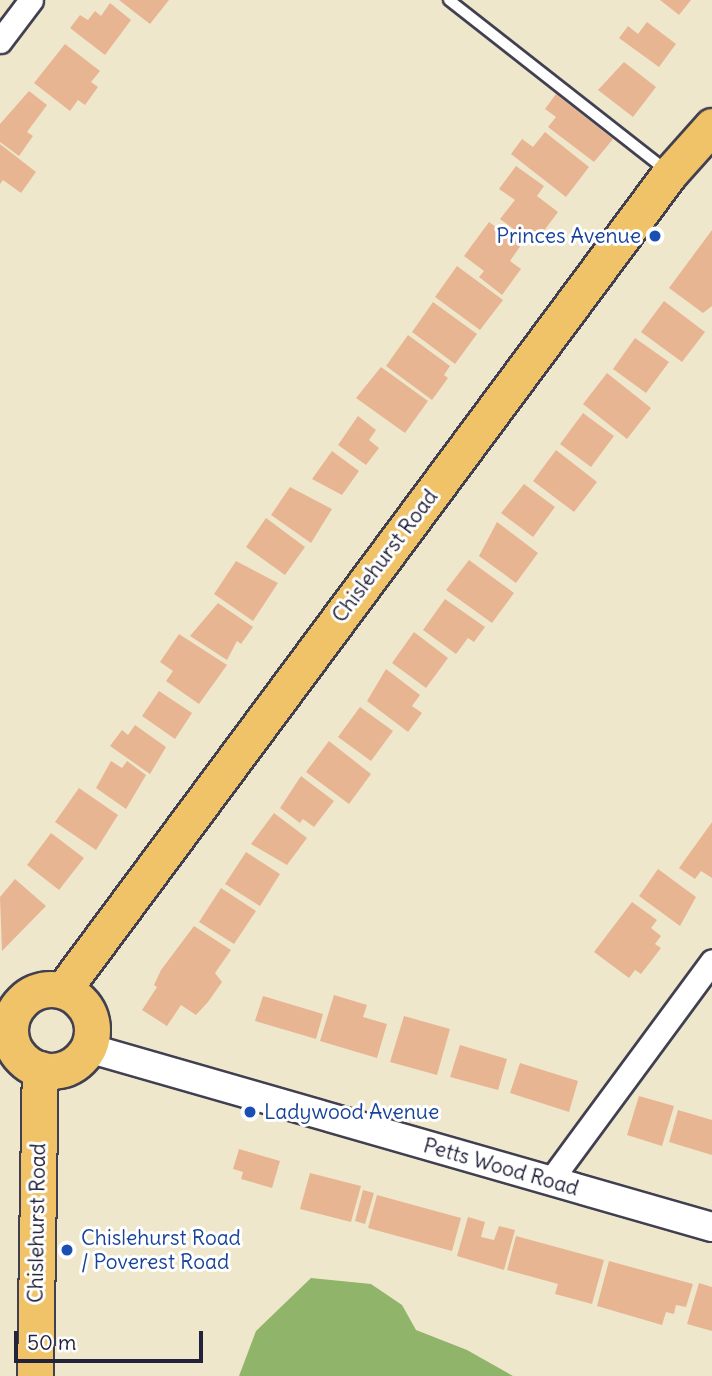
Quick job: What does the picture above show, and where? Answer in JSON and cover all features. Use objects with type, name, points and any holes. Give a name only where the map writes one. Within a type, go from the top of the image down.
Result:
[{"type":"main road","name":"Chislehurst Road","points":[[63,990],[670,173],[712,126]]},
{"type":"main road","points":[[63,990],[86,1007],[92,1027],[88,1048],[68,1067],[40,1069],[17,1053],[5,1019],[24,998],[37,991],[63,990]]},
{"type":"main road","name":"Chislehurst Road","points":[[35,1376],[40,1069]]},
{"type":"street","points":[[0,41],[31,0]]},
{"type":"street","points":[[550,1181],[712,961]]},
{"type":"street","name":"Petts Wood Road","points":[[88,1048],[712,1227]]},
{"type":"lane","points":[[449,0],[670,173]]},
{"type":"green space","points":[[311,1278],[371,1284],[402,1305],[416,1330],[467,1350],[513,1376],[239,1376],[256,1331]]},
{"type":"building","points":[[119,0],[169,0],[150,24]]},
{"type":"building","points":[[660,0],[691,0],[679,15]]},
{"type":"building","points":[[110,3],[131,20],[105,55],[70,28],[80,15],[88,20],[95,11],[101,16]]},
{"type":"building","points":[[647,22],[676,44],[659,67],[619,38],[628,26],[638,34]]},
{"type":"building","points":[[65,44],[100,71],[91,82],[98,87],[85,105],[78,100],[70,111],[34,83]]},
{"type":"building","points":[[624,62],[656,87],[633,117],[598,90]]},
{"type":"building","points":[[29,91],[47,105],[27,132],[33,136],[19,156],[0,142],[0,124]]},
{"type":"building","points":[[556,94],[613,139],[594,162],[548,127],[556,117],[545,109]]},
{"type":"building","points":[[545,132],[589,167],[566,197],[511,154],[522,139],[533,147]]},
{"type":"building","points":[[0,144],[36,172],[21,193],[3,180],[0,184]]},
{"type":"building","points":[[516,166],[544,186],[537,196],[558,212],[534,244],[500,219],[515,200],[499,189]]},
{"type":"building","points":[[489,222],[521,245],[510,261],[521,269],[502,295],[479,277],[484,271],[464,256]]},
{"type":"building","points":[[712,230],[712,306],[703,313],[669,288]]},
{"type":"building","points":[[457,266],[503,300],[480,330],[435,297]]},
{"type":"building","points":[[664,301],[705,332],[682,362],[641,332]]},
{"type":"building","points":[[433,302],[477,334],[455,364],[412,332]]},
{"type":"building","points":[[408,335],[450,366],[444,375],[448,378],[432,400],[386,366]]},
{"type":"building","points":[[635,338],[669,362],[646,393],[613,369]]},
{"type":"building","points":[[381,367],[428,401],[405,433],[356,398]]},
{"type":"building","points":[[607,373],[651,408],[627,439],[583,404]]},
{"type":"building","points":[[583,413],[614,436],[591,467],[560,444]]},
{"type":"building","points":[[358,416],[376,430],[369,440],[379,448],[366,465],[338,445]]},
{"type":"building","points":[[556,450],[597,482],[574,512],[533,481]]},
{"type":"building","points":[[332,451],[359,471],[342,495],[312,479]]},
{"type":"building","points":[[524,484],[555,507],[533,537],[501,513]]},
{"type":"building","points":[[290,487],[332,509],[311,543],[271,515]]},
{"type":"building","points":[[266,518],[305,547],[285,575],[246,547]]},
{"type":"building","points":[[497,522],[538,553],[516,583],[479,556]]},
{"type":"building","points":[[469,560],[514,593],[492,623],[446,590]]},
{"type":"building","points":[[236,561],[278,583],[253,621],[214,594]]},
{"type":"building","points":[[445,599],[485,627],[474,642],[468,638],[456,654],[423,630]]},
{"type":"building","points":[[218,603],[253,627],[241,644],[237,641],[227,660],[190,636]]},
{"type":"building","points":[[414,632],[448,658],[426,688],[392,663]]},
{"type":"building","points":[[179,634],[227,665],[199,704],[166,681],[173,671],[160,662]]},
{"type":"building","points":[[386,669],[420,695],[412,706],[422,713],[408,732],[367,701]]},
{"type":"building","points":[[159,691],[192,713],[175,739],[142,716]]},
{"type":"building","points":[[360,707],[393,731],[371,761],[338,737]]},
{"type":"building","points":[[135,725],[166,747],[150,774],[110,746],[122,730],[128,735]]},
{"type":"building","points":[[329,741],[371,774],[349,804],[306,772]]},
{"type":"building","points":[[111,761],[122,768],[127,761],[146,775],[126,809],[96,788]]},
{"type":"building","points":[[301,776],[334,801],[314,827],[303,819],[300,823],[280,808]]},
{"type":"building","points":[[79,788],[118,815],[96,850],[55,822]]},
{"type":"building","points":[[274,813],[307,838],[287,865],[251,844]]},
{"type":"building","points":[[712,822],[712,878],[701,871],[695,879],[679,868]]},
{"type":"building","points":[[51,833],[84,858],[59,890],[27,865]]},
{"type":"building","points":[[246,852],[280,874],[260,906],[225,884]]},
{"type":"building","points":[[658,869],[696,897],[680,926],[639,896]]},
{"type":"building","points":[[15,879],[46,906],[2,951],[0,897]]},
{"type":"building","points":[[221,888],[256,911],[234,944],[199,922]]},
{"type":"building","points":[[632,902],[657,920],[651,928],[661,936],[655,944],[661,948],[641,974],[635,970],[629,978],[594,952]]},
{"type":"building","points":[[194,926],[231,950],[215,973],[222,982],[208,1002],[196,1015],[181,1005],[167,1026],[142,1010],[157,987],[154,985],[161,970]]},
{"type":"building","points":[[334,995],[367,1005],[363,1017],[387,1024],[377,1058],[320,1041]]},
{"type":"building","points":[[263,996],[323,1014],[316,1039],[255,1021]]},
{"type":"building","points":[[404,1016],[450,1029],[437,1075],[390,1062]]},
{"type":"building","points":[[460,1045],[507,1059],[498,1090],[450,1077]]},
{"type":"building","points":[[520,1063],[578,1081],[569,1112],[510,1093]]},
{"type":"building","points":[[639,1096],[674,1106],[662,1146],[627,1135]]},
{"type":"building","points":[[678,1110],[712,1120],[712,1155],[669,1142]]},
{"type":"building","points":[[239,1149],[280,1161],[272,1188],[241,1179],[243,1172],[233,1169]]},
{"type":"building","points":[[310,1173],[361,1186],[351,1222],[300,1209]]},
{"type":"building","points":[[363,1190],[374,1193],[365,1224],[355,1221]]},
{"type":"building","points":[[377,1195],[461,1218],[452,1251],[368,1228]]},
{"type":"building","points":[[468,1217],[485,1222],[481,1237],[494,1240],[499,1226],[515,1230],[504,1270],[457,1256]]},
{"type":"building","points":[[516,1236],[604,1260],[592,1304],[555,1294],[558,1284],[507,1270]]},
{"type":"building","points":[[609,1261],[693,1284],[686,1307],[676,1305],[674,1314],[666,1312],[662,1325],[597,1306]]},
{"type":"building","points":[[699,1283],[712,1287],[712,1331],[687,1324]]},
{"type":"place","name":"Princes Avenue","points":[[655,236]]},
{"type":"place","name":"Ladywood Avenue","points":[[250,1112]]},
{"type":"place","name":"Chislehurst Road / Poverest Road","points":[[67,1250]]}]
